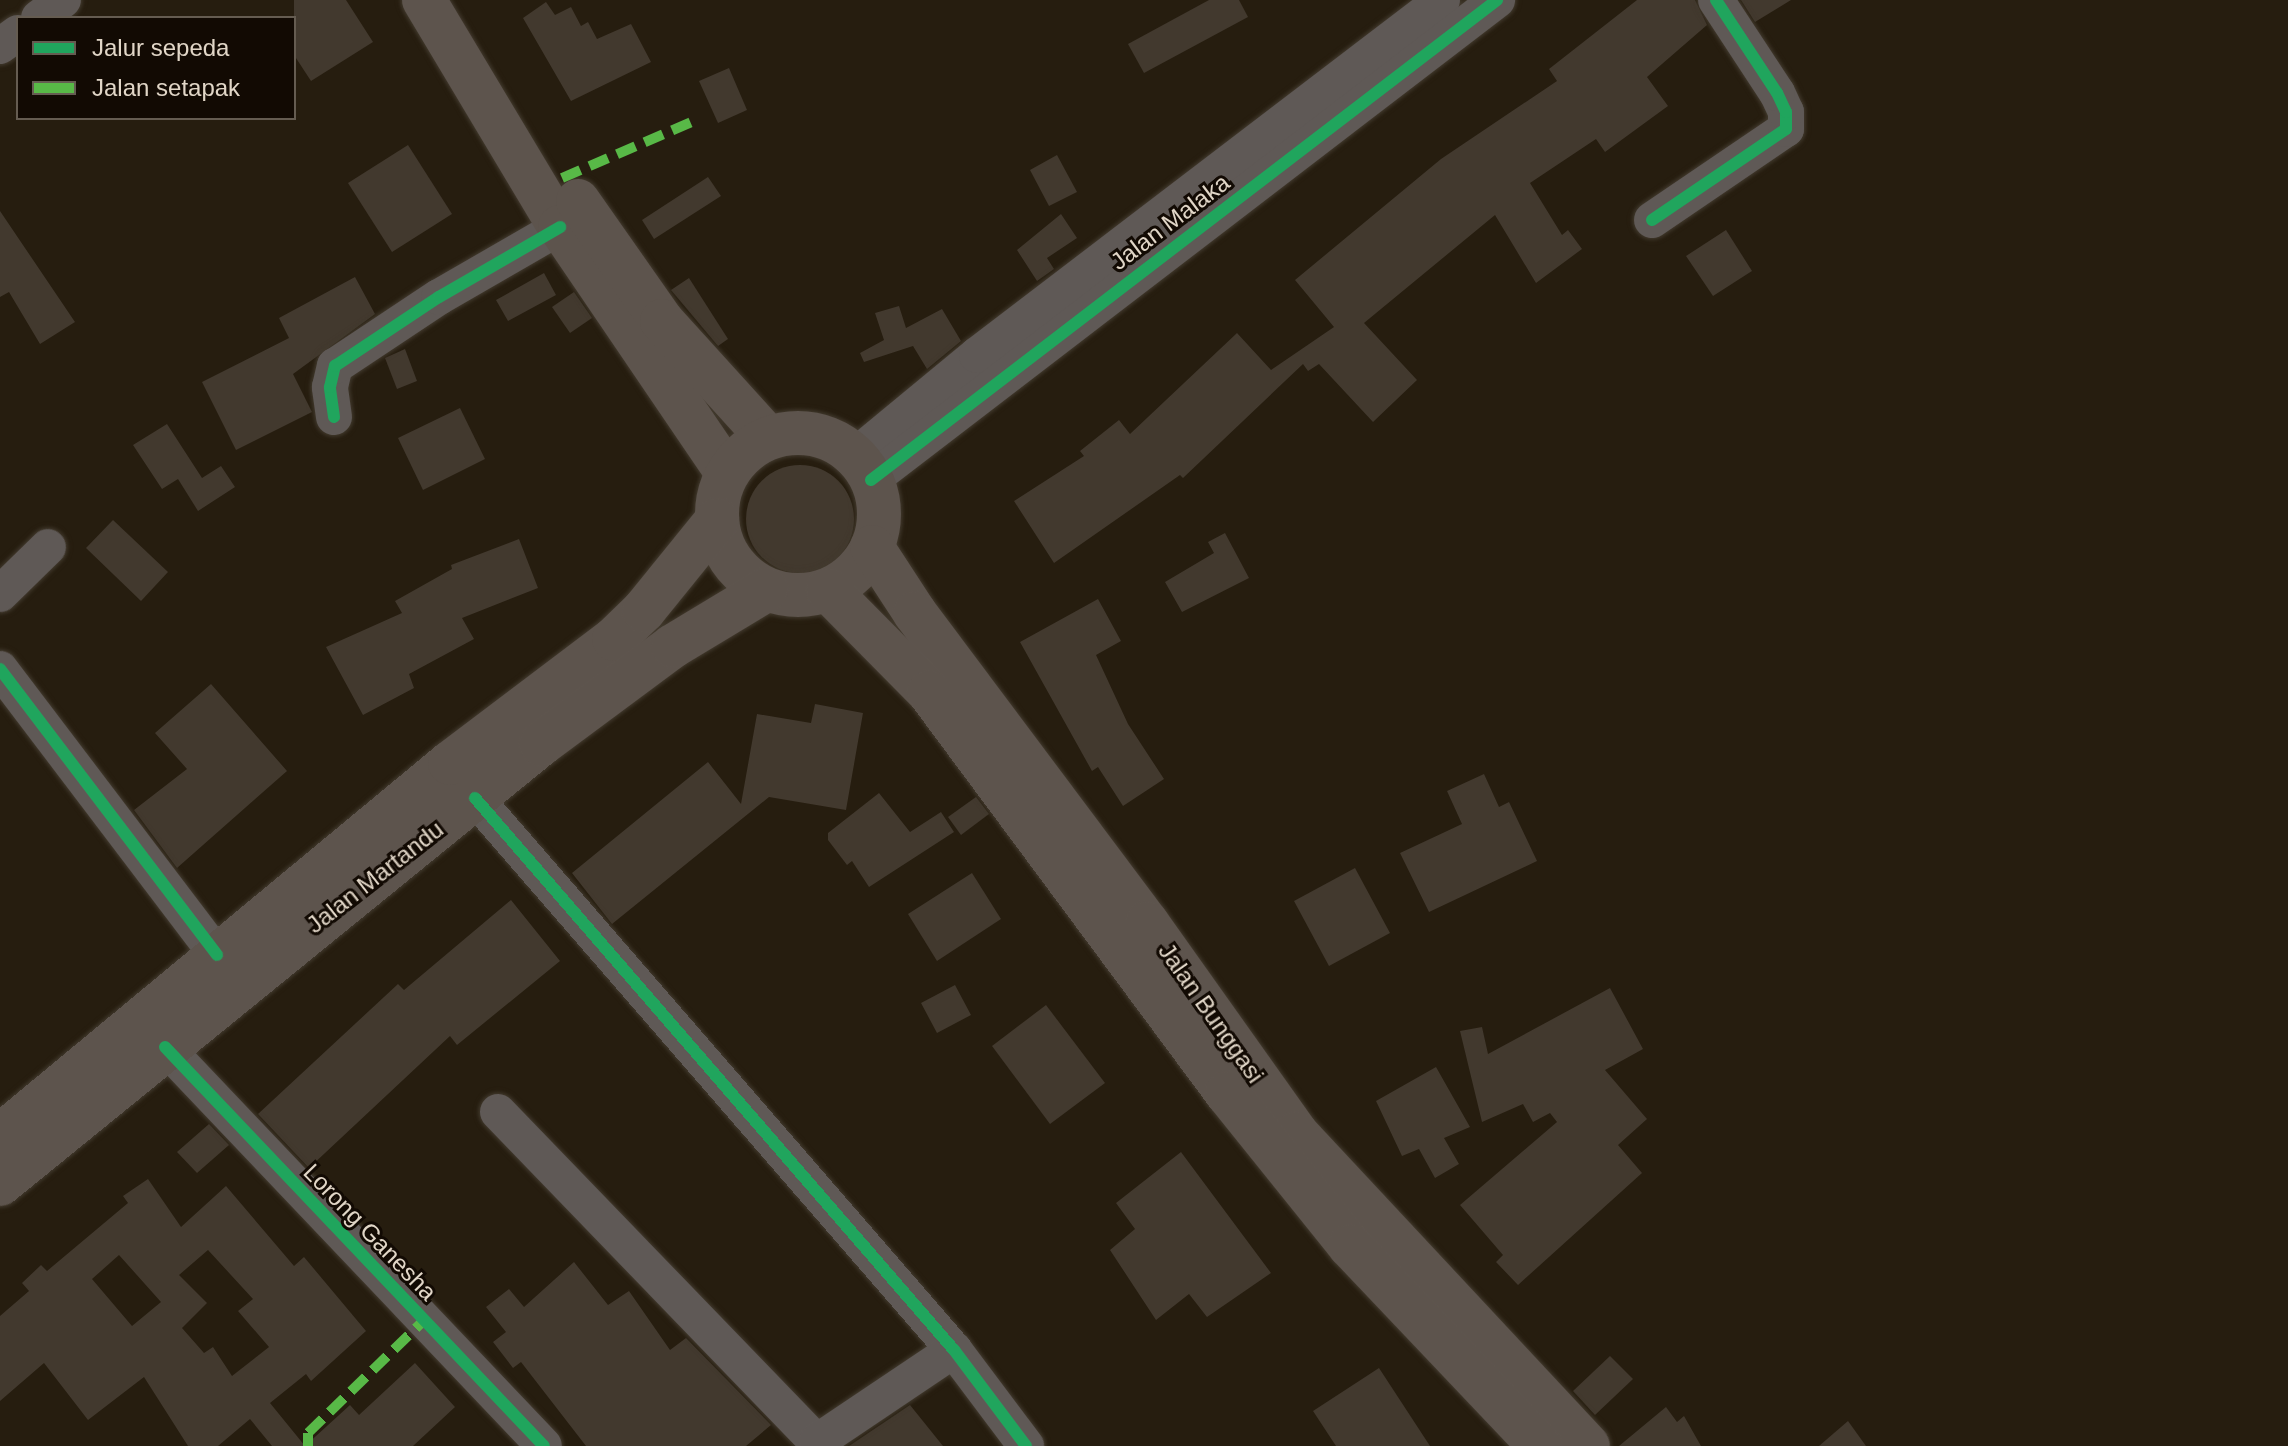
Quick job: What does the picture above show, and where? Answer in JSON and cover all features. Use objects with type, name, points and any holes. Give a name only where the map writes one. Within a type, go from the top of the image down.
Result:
[{"type":"highway","points":[[445,7],[653,308],[711,380],[768,438]]},
{"type":"highway","points":[[445,7],[560,227],[727,473]]},
{"type":"highway","points":[[814,434],[863,468],[879,514],[872,547],[854,573],[828,590],[808,596],[766,590],[741,573],[724,549],[717,520],[727,473],[737,459],[768,438],[814,434]]},
{"type":"highway","name":"Jalan Martandu","points":[[0,1136],[450,763],[614,639],[644,610],[717,520]]},
{"type":"highway","name":"Jalan Bunggasi","points":[[872,547],[915,613],[1147,923],[1296,1133],[1463,1340],[1540,1446]]},
{"type":"highway","name":"Jalan Martandu","points":[[0,1184],[475,798],[673,646],[766,590]]},
{"type":"highway","name":"Jalan Bunggasi","points":[[828,590],[929,692],[1285,1167],[1350,1246],[1588,1446]]},
{"type":"street","points":[[42,16],[63,0]]},
{"type":"street","name":"Jalan Malaka","points":[[863,468],[977,355],[1442,0]]},
{"type":"street","name":"Jalan Malaka","points":[[863,468],[1497,0]]},
{"type":"street","points":[[1652,220],[1786,129],[1786,112],[1770,79],[1716,0]]},
{"type":"street","points":[[334,417],[330,387],[335,366],[439,297],[560,227]]},
{"type":"street","points":[[0,594],[48,547]]},
{"type":"street","points":[[0,669],[217,955]]},
{"type":"street","points":[[475,798],[954,1350],[1026,1446]]},
{"type":"street","name":"Lorong Ganesha","points":[[165,1047],[544,1446]]},
{"type":"street","points":[[498,1112],[818,1444],[954,1350]]},
{"type":"building","points":[[294,0],[346,0],[373,42],[311,81],[296,58]]},
{"type":"building","points":[[1209,0],[1239,0],[1248,17],[1144,73],[1128,44]]},
{"type":"building","points":[[1637,0],[1695,0],[1707,25],[1647,77],[1668,106],[1605,152],[1596,139],[1530,183],[1562,235],[1568,230],[1582,249],[1536,283],[1495,215],[1364,323],[1417,380],[1373,422],[1319,364],[1308,371],[1303,364],[1183,478],[1180,475],[1054,563],[1014,501],[1084,456],[1080,451],[1119,420],[1130,434],[1237,333],[1271,370],[1334,327],[1295,280],[1441,159],[1557,81],[1549,69]]},
{"type":"building","points":[[1741,0],[1791,0],[1755,22]]},
{"type":"building","points":[[546,2],[555,15],[571,7],[581,26],[588,22],[597,39],[631,24],[651,62],[571,101],[523,18]]},
{"type":"building","points":[[729,68],[747,110],[718,123],[699,81]]},
{"type":"building","points":[[408,145],[452,214],[392,252],[348,183]]},
{"type":"building","points":[[1057,155],[1077,192],[1049,206],[1030,170]]},
{"type":"building","points":[[708,177],[721,196],[654,239],[642,220]]},
{"type":"building","points":[[0,211],[75,322],[40,344],[9,292],[0,297]]},
{"type":"building","points":[[1061,214],[1077,238],[1047,258],[1054,269],[1037,281],[1017,250]]},
{"type":"building","points":[[1726,230],[1752,271],[1713,296],[1686,256]]},
{"type":"building","points":[[544,273],[556,295],[508,321],[496,300]]},
{"type":"building","points":[[355,277],[375,314],[293,374],[312,412],[236,450],[202,382],[289,338],[279,318]]},
{"type":"building","points":[[689,278],[728,339],[718,346],[671,290]]},
{"type":"building","points":[[574,292],[592,318],[570,333],[552,307]]},
{"type":"building","points":[[899,306],[906,328],[942,309],[961,341],[927,369],[913,346],[864,362],[860,353],[884,340],[875,313]]},
{"type":"building","points":[[405,349],[417,381],[397,389],[385,358]]},
{"type":"building","points":[[460,408],[485,459],[423,490],[398,438]]},
{"type":"building","points":[[167,424],[202,478],[221,466],[235,487],[198,511],[178,479],[162,489],[133,445]]},
{"type":"building","points":[[800,465],[821,469],[838,481],[850,498],[854,519],[850,540],[838,557],[821,569],[800,573],[779,569],[762,557],[750,540],[746,519],[750,498],[762,481],[779,469]]},
{"type":"building","points":[[113,520],[168,572],[141,601],[86,548]]},
{"type":"building","points":[[1225,533],[1249,578],[1182,612],[1165,582],[1214,553],[1208,542]]},
{"type":"building","points":[[519,539],[538,588],[462,618],[474,639],[409,674],[414,688],[363,715],[326,647],[402,613],[395,601],[452,569],[451,565]]},
{"type":"building","points":[[1098,599],[1121,641],[1096,655],[1128,724],[1164,779],[1123,806],[1098,767],[1092,771],[1020,642]]},
{"type":"building","points":[[211,684],[287,771],[177,868],[134,810],[187,769],[155,733]]},
{"type":"building","points":[[815,704],[863,713],[846,810],[769,797],[612,924],[572,873],[708,762],[741,804],[757,714],[811,723]]},
{"type":"building","points":[[1484,774],[1499,807],[1509,802],[1537,861],[1429,912],[1400,853],[1462,824],[1447,791]]},
{"type":"building","points":[[879,793],[910,832],[941,812],[954,832],[869,887],[852,861],[847,865],[828,840],[828,833]]},
{"type":"building","points":[[976,797],[989,814],[961,835],[948,817]]},
{"type":"building","points":[[1355,868],[1390,933],[1329,966],[1294,901]]},
{"type":"building","points":[[972,873],[1001,919],[937,961],[908,914]]},
{"type":"building","points":[[511,900],[560,961],[457,1045],[450,1036],[309,1168],[258,1114],[398,984],[404,990]]},
{"type":"building","points":[[955,985],[971,1015],[937,1033],[921,1003]]},
{"type":"building","points":[[1610,988],[1643,1049],[1605,1070],[1647,1119],[1618,1145],[1642,1173],[1518,1285],[1496,1262],[1503,1255],[1460,1205],[1557,1122],[1550,1113],[1533,1122],[1523,1104],[1482,1122],[1460,1031],[1482,1027],[1488,1054]]},
{"type":"building","points":[[1046,1005],[1105,1083],[1050,1124],[992,1046]]},
{"type":"building","points":[[1436,1067],[1470,1127],[1444,1138],[1459,1164],[1435,1178],[1419,1149],[1402,1156],[1376,1101]]},
{"type":"building","points":[[209,1124],[229,1145],[197,1173],[177,1152]]},
{"type":"building","points":[[1181,1152],[1271,1273],[1207,1317],[1189,1294],[1156,1320],[1110,1250],[1135,1229],[1116,1203]]},
{"type":"building","points":[[148,1179],[181,1227],[226,1186],[294,1266],[304,1257],[366,1331],[311,1381],[306,1374],[270,1403],[305,1446],[272,1446],[250,1419],[218,1446],[188,1446],[144,1377],[88,1420],[44,1363],[0,1401],[0,1316],[29,1291],[22,1283],[41,1265],[47,1271],[128,1203],[123,1196]],"holes":[[[208,1250],[253,1299],[238,1311],[269,1347],[232,1376],[213,1347],[204,1353],[182,1328],[207,1303],[179,1275]],[[119,1255],[161,1302],[132,1326],[92,1279]]]},
{"type":"building","points":[[574,1262],[608,1305],[629,1291],[670,1350],[686,1338],[771,1425],[746,1446],[586,1446],[521,1362],[513,1368],[493,1342],[506,1332],[486,1307],[509,1289],[524,1307]]},
{"type":"building","points":[[1610,1356],[1633,1379],[1595,1415],[1573,1391]]},
{"type":"building","points":[[415,1363],[455,1407],[413,1446],[305,1446],[350,1405],[359,1415]]},
{"type":"building","points":[[1379,1368],[1430,1446],[1336,1446],[1313,1411]]},
{"type":"building","points":[[910,1405],[943,1446],[849,1446]]},
{"type":"building","points":[[1666,1407],[1677,1422],[1684,1416],[1701,1446],[1619,1446]]},
{"type":"building","points":[[1848,1421],[1866,1446],[1819,1446]]},
{"type":"marked path","points":[[562,178],[694,121]]},
{"type":"marked path","points":[[308,1446],[308,1433],[424,1320]]},
{"type":"cycle path","points":[[871,480],[1497,0]]},
{"type":"cycle path","points":[[1652,220],[1786,129],[1786,112],[1777,93],[1716,0]]},
{"type":"cycle path","points":[[334,417],[330,387],[335,366],[439,297],[560,227]]},
{"type":"cycle path","points":[[0,669],[217,955]]},
{"type":"cycle path","points":[[475,798],[954,1350],[1026,1446]]},
{"type":"cycle path","points":[[165,1047],[544,1446]]}]
